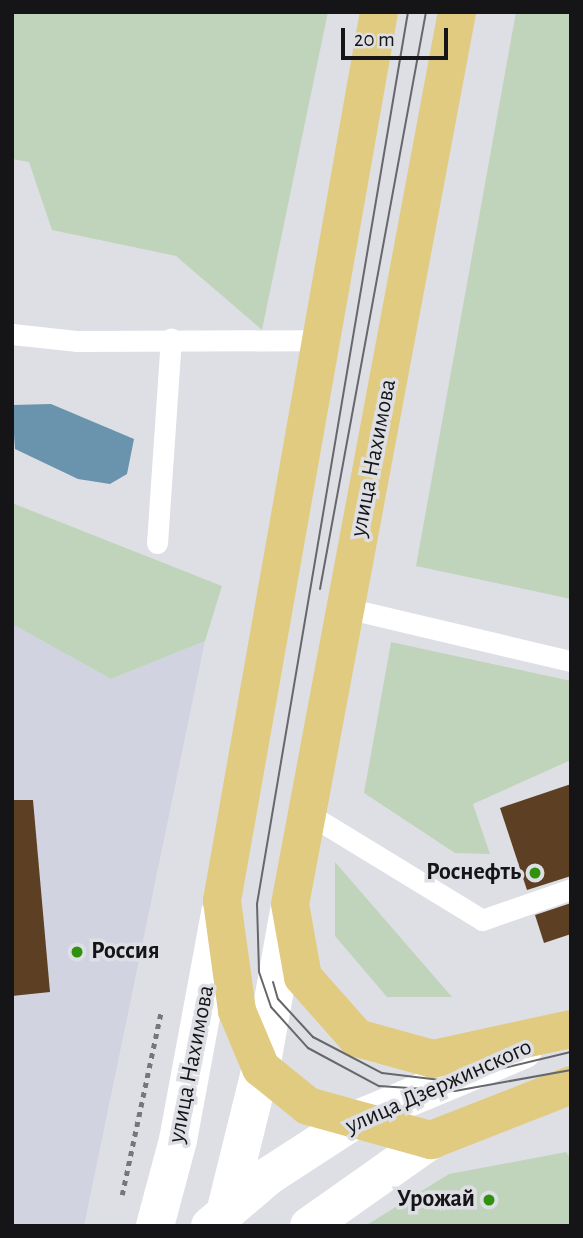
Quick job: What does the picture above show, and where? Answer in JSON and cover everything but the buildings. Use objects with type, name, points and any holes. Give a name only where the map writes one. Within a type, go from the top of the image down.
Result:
[{"type":"main road","name":"улица Нахимова","points":[[155,1226],[178,1140],[379,12]]},
{"type":"main road","name":"улица Нахимова","points":[[220,1219],[261,1068],[457,12]]},
{"type":"main road","name":"улица Нахимова","points":[[222,901],[237,1011],[261,1068],[308,1106],[353,1121],[431,1140]]},
{"type":"main road","name":"улица Нахимова","points":[[290,904],[303,977],[357,1038],[433,1059],[571,1029]]},
{"type":"main road","name":"улица Дзержинского","points":[[220,1219],[353,1121],[571,1029]]},
{"type":"main road","name":"улица Дзержинского","points":[[309,1226],[431,1140],[571,1086]]},
{"type":"lane","points":[[12,334],[76,341],[171,338],[260,344],[321,340]]},
{"type":"lane","points":[[157,542],[171,338]]},
{"type":"lane","points":[[346,608],[568,657]]},
{"type":"lane","points":[[307,813],[482,920],[571,889]]},
{"type":"path","points":[[121,1199],[164,998]]},
{"type":"shaded area","name":"Россия","points":[[12,624],[111,679],[205,641],[84,1226],[12,1226]]},
{"type":"green space","points":[[12,12],[328,12],[262,330],[176,256],[52,230],[29,162],[12,159]]},
{"type":"green space","points":[[516,12],[571,12],[571,599],[416,566]]},
{"type":"green space","points":[[12,503],[222,586],[205,641],[111,679],[12,624]]},
{"type":"green space","points":[[391,642],[571,681],[571,760],[473,804],[490,854],[455,853],[364,793]]},
{"type":"green space","points":[[335,862],[452,997],[387,997],[335,936]]},
{"type":"green space","name":"Урожай","points":[[566,1152],[571,1159],[571,1226],[365,1226],[449,1174]]},
{"type":"water","points":[[51,404],[134,439],[127,474],[110,484],[78,479],[15,449],[12,405]]},
{"type":"tram line","points":[[408,12],[257,904],[259,972],[271,1007],[308,1048],[379,1086],[455,1091],[571,1070]]},
{"type":"tram line","points":[[320,589],[426,12]]},
{"type":"tram line","points":[[273,982],[278,999],[313,1037],[382,1073],[449,1081],[571,1052]]},
{"type":"place","name":"Роснефть","points":[[535,873]]},
{"type":"place","name":"Россия","points":[[77,952]]},
{"type":"place","name":"Урожай","points":[[489,1200]]}]
